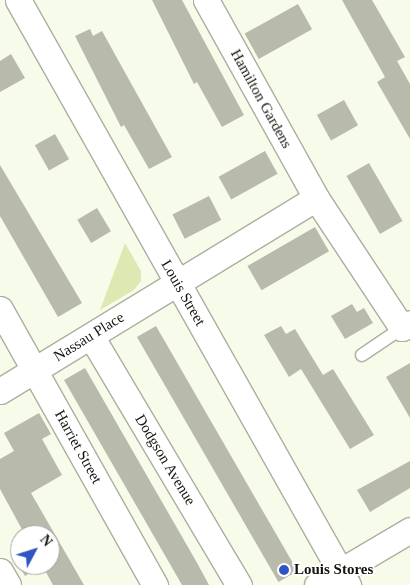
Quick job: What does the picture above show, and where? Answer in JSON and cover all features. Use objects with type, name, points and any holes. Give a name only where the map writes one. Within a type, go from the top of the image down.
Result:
[{"type":"street","name":"Hamilton Gardens","points":[[206,0],[316,198],[406,325]]},
{"type":"street","name":"Louis Street","points":[[25,3],[177,282],[344,578]]},
{"type":"street","points":[[177,282],[316,198]]},
{"type":"street","name":"Nassau Place","points":[[0,391],[177,282]]},
{"type":"street","name":"Harriet Street","points":[[0,309],[155,585]]},
{"type":"street","name":"Dodgson Avenue","points":[[91,336],[239,585]]},
{"type":"street","points":[[316,585],[344,578],[410,530]]},
{"type":"street","points":[[0,571],[8,585]]},
{"type":"lane","points":[[362,355],[406,325]]},
{"type":"green space","points":[[125,243],[141,271],[141,281],[134,290],[100,310]]},
{"type":"building","points":[[152,0],[182,0],[244,115],[222,127],[197,82],[194,84]]},
{"type":"building","points":[[342,0],[372,0],[405,57],[397,61],[410,84],[410,139],[377,82],[385,77]]},
{"type":"building","points":[[298,4],[312,29],[259,59],[245,34]]},
{"type":"building","points":[[90,29],[93,36],[102,31],[172,157],[149,169],[124,125],[121,127],[75,36]]},
{"type":"building","points":[[11,54],[25,78],[0,92],[0,61]]},
{"type":"building","points":[[344,100],[358,125],[331,140],[317,115]]},
{"type":"building","points":[[55,134],[69,159],[49,171],[35,145]]},
{"type":"building","points":[[265,151],[278,174],[231,199],[219,177]]},
{"type":"building","points":[[369,163],[403,221],[380,234],[346,176]]},
{"type":"building","points":[[0,165],[82,303],[58,317],[0,216]]},
{"type":"building","points":[[209,196],[221,220],[185,239],[172,215]]},
{"type":"building","points":[[97,208],[111,231],[91,243],[77,220]]},
{"type":"building","points":[[315,227],[329,251],[261,290],[247,266]]},
{"type":"building","points":[[352,304],[357,312],[364,308],[373,323],[345,339],[331,316]]},
{"type":"building","points":[[156,326],[298,571],[278,582],[137,337]]},
{"type":"building","points":[[281,326],[286,334],[295,329],[323,375],[333,369],[374,435],[350,449],[301,369],[289,377],[264,335]]},
{"type":"building","points":[[410,363],[410,418],[386,377]]},
{"type":"building","points":[[85,368],[209,585],[182,585],[64,380]]},
{"type":"building","points":[[39,413],[51,434],[42,439],[62,475],[31,493],[49,525],[20,525],[0,489],[0,459],[14,451],[4,433]]},
{"type":"building","points":[[410,461],[410,488],[370,512],[357,490]]},
{"type":"building","points":[[60,543],[84,585],[53,585],[48,575],[60,575]]},
{"type":"place","name":"Louis Stores","points":[[284,570]]}]
